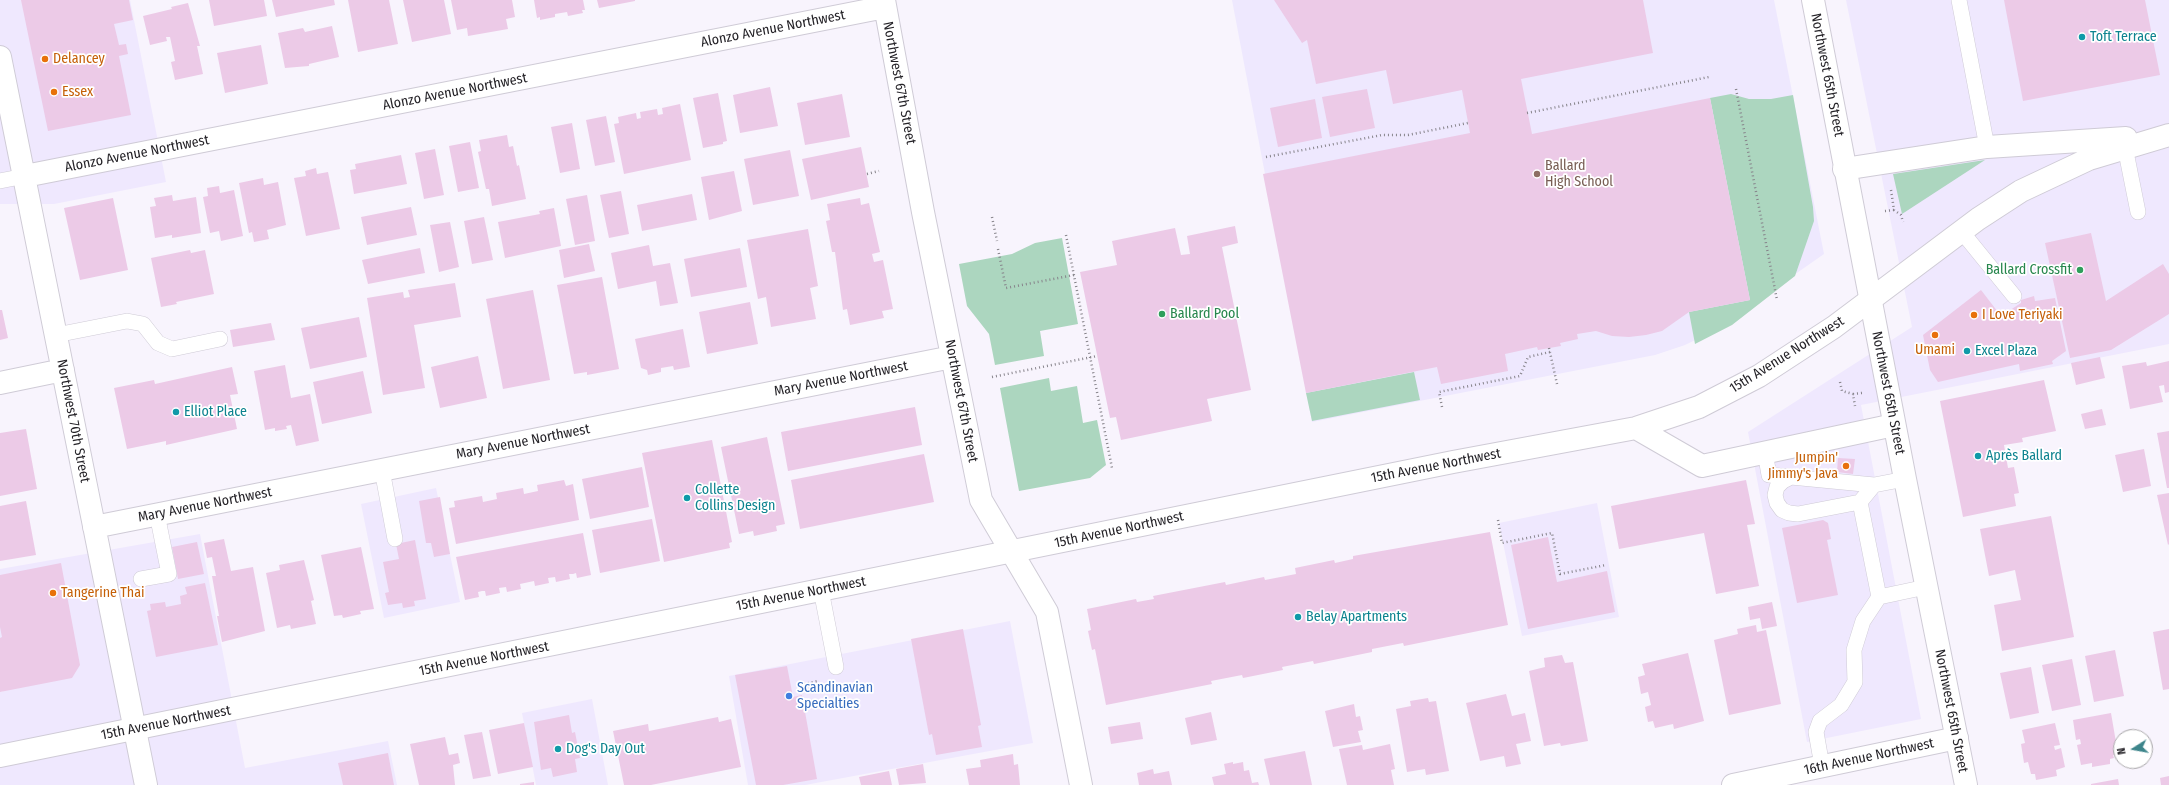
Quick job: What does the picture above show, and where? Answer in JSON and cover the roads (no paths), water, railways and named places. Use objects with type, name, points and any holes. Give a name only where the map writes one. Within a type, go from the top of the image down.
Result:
[{"type":"street","name":"Northwest 65th Street","points":[[1813,0],[1904,478],[1966,785]]},
{"type":"street","name":"Alonzo Avenue Northwest","points":[[25,176],[884,3]]},
{"type":"street","name":"Northwest 67th Street","points":[[884,3],[981,500],[1047,612],[1081,785]]},
{"type":"street","name":"Northwest 70th Street","points":[[0,57],[25,176],[133,730],[146,785]]},
{"type":"street","points":[[1844,169],[1987,147],[2166,136]]},
{"type":"street","name":"15th Avenue Northwest","points":[[0,756],[1453,462],[1636,428],[1699,407],[1758,376],[1834,327],[2000,204],[2043,179],[2089,158],[2125,146],[2166,136]]},
{"type":"street","name":"Mary Avenue Northwest","points":[[94,527],[952,357]]},
{"type":"street","points":[[0,383],[63,370]]},
{"type":"street","points":[[1636,428],[1702,466],[1894,425]]},
{"type":"street","name":"16th Avenue Northwest","points":[[1733,785],[1957,738]]},
{"type":"lane","points":[[1959,0],[1987,147]]},
{"type":"lane","points":[[2125,146],[2138,212]]},
{"type":"lane","points":[[0,182],[25,176]]},
{"type":"lane","points":[[1962,232],[2014,296]]},
{"type":"lane","points":[[56,335],[127,321],[143,324],[158,343],[172,349],[220,339]]},
{"type":"lane","points":[[1765,452],[1769,475],[1874,485],[1904,478]]},
{"type":"lane","points":[[382,470],[396,539]]},
{"type":"lane","points":[[1790,477],[1783,480],[1777,487],[1775,495],[1777,503],[1782,510],[1789,514],[1798,514],[1860,502],[1874,485]]},
{"type":"lane","points":[[1860,502],[1879,596]]},
{"type":"lane","points":[[141,579],[169,574],[156,514]]},
{"type":"lane","points":[[1822,766],[1816,732],[1820,721],[1841,705],[1855,682],[1854,650],[1862,621],[1879,596],[1926,587]]},
{"type":"lane","points":[[821,590],[836,667]]},
{"type":"place","name":"Toft Terrace","points":[[2082,37]]},
{"type":"place","name":"Delancey","points":[[45,59]]},
{"type":"place","name":"Essex","points":[[54,92]]},
{"type":"place","name":"Ballard High School","points":[[1537,174]]},
{"type":"place","name":"Ballard Crossfit","points":[[2080,270]]},
{"type":"place","name":"Ballard Pool","points":[[1162,314]]},
{"type":"place","name":"I Love Teriyaki","points":[[1974,315]]},
{"type":"place","name":"Umami","points":[[1935,335]]},
{"type":"place","name":"Excel Plaza","points":[[1967,351]]},
{"type":"place","name":"Elliot Place","points":[[176,412]]},
{"type":"place","name":"Après Ballard","points":[[1978,456]]},
{"type":"place","name":"Jumpin' Jimmy's Java","points":[[1846,466]]},
{"type":"place","name":"Collette Collins Design","points":[[687,498]]},
{"type":"place","name":"Tangerine Thai","points":[[53,593]]},
{"type":"place","name":"Belay Apartments","points":[[1298,617]]},
{"type":"place","name":"Scandinavian Specialties","points":[[789,696]]},
{"type":"place","name":"Dog's Day Out","points":[[558,749]]}]
